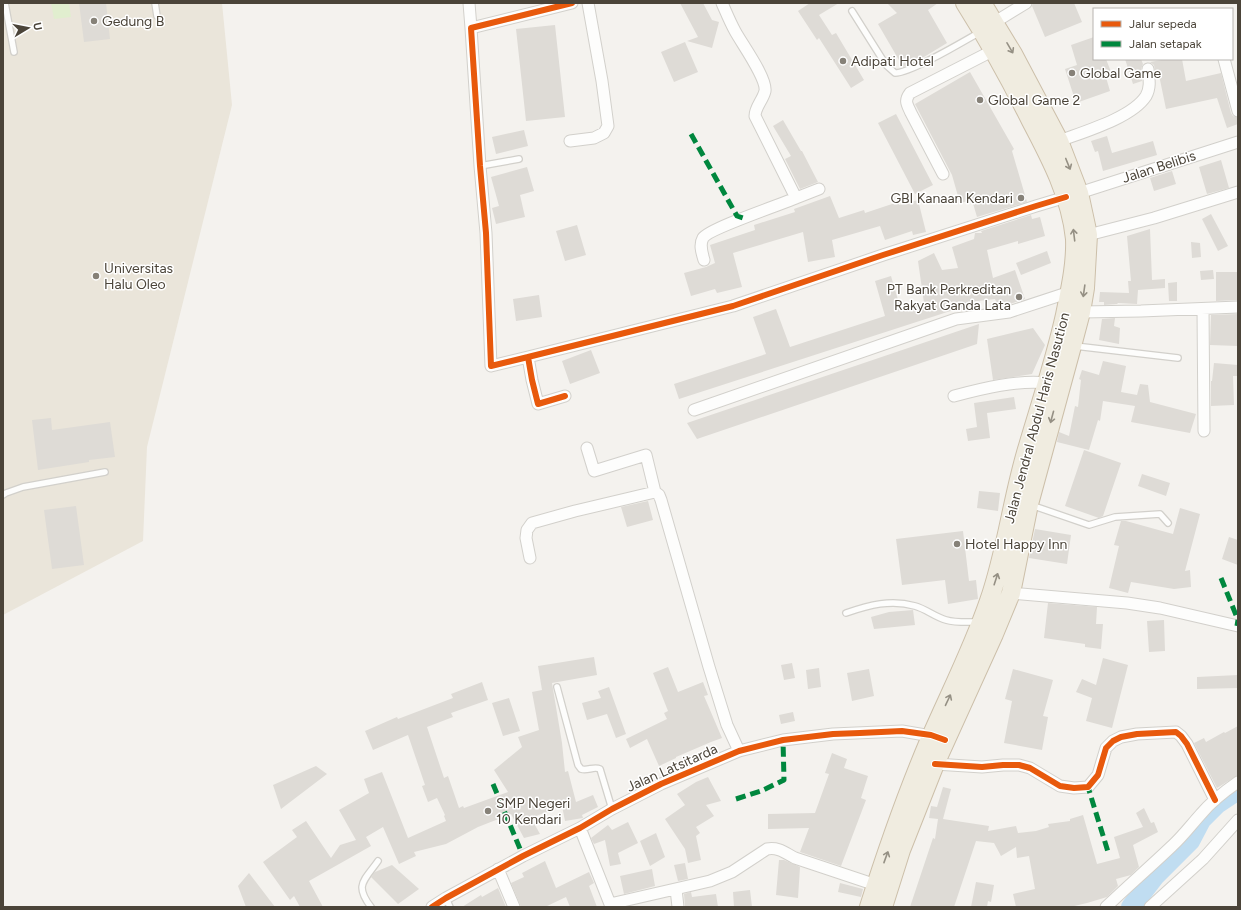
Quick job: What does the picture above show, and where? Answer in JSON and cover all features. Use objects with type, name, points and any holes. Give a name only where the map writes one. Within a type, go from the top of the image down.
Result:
[{"type":"highway","name":"Jalan Jendral Abdul Haris Nasution","points":[[883,907],[901,850],[934,764],[938,738],[958,680],[982,622],[999,569],[1017,484],[1055,358],[1070,292],[1074,264],[1075,238],[1073,195],[1046,149],[1034,110],[989,27],[965,3]]},
{"type":"highway","name":"Jalan Jendral Abdul Haris Nasution","points":[[869,907],[919,765],[938,738],[994,634],[1011,593],[1029,504],[1081,312],[1086,274],[1088,236],[1073,195],[1058,141],[1034,110],[994,50],[982,3]]},
{"type":"street","points":[[469,3],[480,166]]},
{"type":"street","points":[[471,28],[572,3]]},
{"type":"street","points":[[570,141],[594,138],[604,133],[608,126],[602,81],[588,3]]},
{"type":"street","points":[[722,3],[734,29],[762,78],[765,91],[755,116],[796,198]]},
{"type":"street","points":[[989,27],[1026,3]]},
{"type":"street","points":[[943,174],[911,113],[906,102],[907,98],[910,92],[994,50]]},
{"type":"street","points":[[1224,60],[1238,111]]},
{"type":"street","points":[[1058,141],[1105,124],[1122,116],[1136,106],[1146,96],[1148,90],[1150,83],[1148,68]]},
{"type":"street","name":"Jalan Belibis","points":[[480,166],[487,240],[491,366],[734,306],[904,248],[1238,142]]},
{"type":"street","points":[[704,260],[701,242],[703,237],[709,233],[743,218],[819,189]]},
{"type":"street","points":[[1088,236],[1154,218],[1238,192]]},
{"type":"street","points":[[694,410],[956,319],[1009,312],[1070,292]]},
{"type":"street","points":[[1081,312],[1238,307]]},
{"type":"street","points":[[1203,309],[1204,431]]},
{"type":"street","points":[[528,357],[538,404],[565,396]]},
{"type":"street","points":[[954,396],[1002,385],[1031,382],[1047,383]]},
{"type":"street","points":[[587,448],[594,471],[646,454],[655,492],[659,495],[661,500],[708,667],[727,725],[739,751]]},
{"type":"street","points":[[530,558],[526,538],[527,530],[532,523],[574,510],[655,492]]},
{"type":"street","points":[[1011,593],[1147,606],[1190,614],[1238,626]]},
{"type":"street","name":"Jalan Latsitarda","points":[[432,907],[448,902],[498,869],[580,828],[612,809],[661,784],[739,751],[783,740],[833,734],[902,731],[938,738]]},
{"type":"street","points":[[934,764],[982,767],[1020,765],[1030,768],[1060,786],[1074,788],[1088,787],[1098,775],[1106,748],[1113,741],[1121,737],[1137,734],[1176,732],[1187,744],[1215,800]]},
{"type":"street","points":[[1106,907],[1172,846],[1215,800],[1238,782]]},
{"type":"street","points":[[1150,907],[1203,859],[1238,820]]},
{"type":"street","points":[[580,828],[610,906],[721,877],[732,872],[767,848],[784,851],[795,858],[876,885]]},
{"type":"street","points":[[498,869],[514,907]]},
{"type":"street","points":[[676,889],[678,907]]},
{"type":"lane","points":[[5,3],[14,52]]},
{"type":"lane","points":[[155,3],[157,16]]},
{"type":"lane","points":[[852,11],[886,65],[895,74],[916,66],[989,27]]},
{"type":"lane","points":[[480,166],[519,158]]},
{"type":"lane","points":[[1072,346],[1178,358]]},
{"type":"lane","points":[[3,495],[23,487],[105,472]]},
{"type":"lane","points":[[1029,504],[1089,525],[1115,517],[1160,514],[1168,523]]},
{"type":"lane","points":[[846,613],[882,603],[896,602],[927,610],[953,622],[982,622]]},
{"type":"lane","points":[[557,687],[578,765],[584,770],[596,768],[600,769],[612,809]]},
{"type":"lane","points":[[371,907],[363,897],[361,890],[362,883],[378,861]]},
{"type":"shaded area","name":"Universitas Halu Oleo","points":[[3,3],[222,3],[232,105],[147,447],[143,541],[3,615]]},
{"type":"green space","points":[[51,3],[69,3],[71,17],[54,19]]},
{"type":"building","name":"Gedung B","points":[[79,3],[106,3],[110,39],[84,42]]},
{"type":"building","points":[[680,3],[703,3],[712,20],[719,22],[712,48],[687,41],[698,37]]},
{"type":"building","points":[[810,3],[839,3],[819,15],[832,35],[836,33],[864,80],[851,88],[819,38],[817,40],[798,11]]},
{"type":"building","points":[[887,3],[938,3],[928,10],[947,43],[914,63],[903,67],[878,24],[897,13]]},
{"type":"building","points":[[1033,3],[1074,3],[1082,22],[1045,37],[1032,6]]},
{"type":"building","points":[[555,25],[565,117],[526,121],[516,29]]},
{"type":"building","points":[[1093,37],[1093,60],[1106,60],[1111,72],[1105,74],[1110,91],[1076,103],[1065,69],[1077,65],[1071,45]]},
{"type":"building","points":[[685,42],[698,72],[674,82],[661,52]]},
{"type":"building","points":[[1125,60],[1141,60],[1143,64],[1141,69],[1142,81],[1133,84]]},
{"type":"building","points":[[1161,60],[1182,60],[1186,81],[1221,73],[1231,113],[1233,116],[1238,118],[1238,124],[1227,128],[1217,98],[1166,109],[1159,75],[1156,76],[1154,65],[1150,62]]},
{"type":"building","points":[[970,72],[1014,149],[1012,151],[1027,202],[977,217],[972,200],[960,203],[952,175],[915,104]]},
{"type":"building","points":[[896,114],[933,185],[915,194],[878,123]]},
{"type":"building","points":[[783,120],[802,151],[818,182],[800,189],[785,159],[791,156],[773,126]]},
{"type":"building","points":[[524,130],[528,146],[496,154],[492,137]]},
{"type":"building","points":[[1107,136],[1112,153],[1153,141],[1157,155],[1103,171],[1098,151],[1095,152],[1091,141]]},
{"type":"building","points":[[1221,160],[1229,188],[1207,194],[1199,167]]},
{"type":"building","points":[[527,167],[534,191],[520,195],[525,217],[496,224],[492,208],[499,206],[491,177]]},
{"type":"building","points":[[1172,171],[1176,184],[1154,191],[1150,178]]},
{"type":"building","points":[[830,196],[839,218],[864,210],[865,213],[898,202],[899,205],[918,200],[926,232],[913,235],[912,231],[885,240],[880,226],[832,240],[835,257],[808,262],[803,232],[733,253],[742,287],[717,293],[715,289],[691,296],[684,273],[715,263],[710,245],[755,230],[754,225],[795,212],[794,209]]},
{"type":"building","points":[[1211,214],[1228,246],[1218,251],[1202,219]]},
{"type":"building","points":[[1031,215],[1032,219],[1040,217],[1045,236],[1018,244],[1018,241],[987,250],[993,278],[1015,270],[1025,299],[1007,305],[998,306],[995,299],[969,302],[969,305],[679,399],[674,384],[766,354],[753,317],[776,309],[790,347],[885,316],[875,281],[891,276],[901,310],[924,303],[918,261],[934,253],[942,270],[958,268],[952,247],[974,239],[975,233],[982,233],[981,231]]},
{"type":"building","points":[[577,225],[586,255],[565,261],[556,231]]},
{"type":"building","points":[[1150,229],[1152,280],[1165,279],[1165,288],[1138,290],[1137,304],[1118,303],[1104,305],[1104,302],[1099,302],[1100,292],[1129,293],[1128,281],[1131,281],[1127,236]]},
{"type":"building","points":[[1191,242],[1200,243],[1201,257],[1192,258]]},
{"type":"building","points":[[1047,251],[1051,263],[1021,275],[1016,263]]},
{"type":"building","points":[[1213,270],[1214,279],[1201,280],[1200,271]]},
{"type":"building","points":[[1216,272],[1238,272],[1238,300],[1216,301]]},
{"type":"building","points":[[1177,282],[1177,301],[1169,301],[1168,283]]},
{"type":"building","points":[[539,295],[542,317],[516,321],[513,299]]},
{"type":"building","points":[[1238,314],[1238,346],[1210,345],[1211,315]]},
{"type":"building","points":[[1115,318],[1114,326],[1120,328],[1119,344],[1099,340],[1102,319]]},
{"type":"building","points":[[979,324],[977,344],[697,439],[687,423]]},
{"type":"building","points":[[1033,328],[1045,345],[1032,374],[993,380],[987,339]]},
{"type":"building","points":[[591,350],[600,373],[570,384],[562,361]]},
{"type":"building","points":[[1103,361],[1126,366],[1121,392],[1137,395],[1140,384],[1148,385],[1150,402],[1196,414],[1190,433],[1131,422],[1135,406],[1103,401],[1100,421],[1098,420],[1089,450],[1057,442],[1059,432],[1069,436],[1075,406],[1078,407],[1081,380],[1079,379],[1082,370],[1099,375]]},
{"type":"building","points":[[1214,363],[1238,365],[1238,376],[1233,376],[1234,405],[1211,406],[1211,381]]},
{"type":"building","points":[[1014,397],[1016,409],[987,413],[990,438],[968,441],[966,429],[977,427],[974,403]]},
{"type":"building","points":[[51,418],[52,430],[110,422],[115,457],[89,460],[89,462],[38,470],[32,420]]},
{"type":"building","points":[[1084,450],[1121,463],[1103,516],[1099,518],[1065,506]]},
{"type":"building","points":[[1142,474],[1170,483],[1166,496],[1138,486]]},
{"type":"building","points":[[979,491],[1000,493],[998,511],[977,508]]},
{"type":"building","points":[[648,501],[653,520],[627,527],[621,507]]},
{"type":"building","points":[[76,506],[84,565],[52,569],[44,510]]},
{"type":"building","points":[[1180,508],[1200,514],[1185,571],[1190,570],[1191,587],[1174,589],[1131,582],[1128,593],[1109,588],[1119,546],[1114,545],[1121,521],[1126,521],[1173,534]]},
{"type":"building","points":[[1035,529],[1071,535],[1067,564],[1029,558]]},
{"type":"building","points":[[963,531],[969,581],[976,580],[978,599],[948,604],[945,580],[902,585],[896,539]]},
{"type":"building","points":[[1229,537],[1238,540],[1238,565],[1222,559]]},
{"type":"building","points":[[1048,603],[1097,607],[1096,624],[1103,624],[1101,649],[1085,647],[1085,644],[1044,638]]},
{"type":"building","points":[[913,610],[915,625],[874,629],[871,617],[889,612]]},
{"type":"building","points":[[1164,620],[1165,651],[1149,652],[1147,621]]},
{"type":"building","points":[[594,657],[597,675],[552,683],[562,743],[565,772],[568,771],[576,802],[593,795],[598,807],[582,815],[583,818],[565,821],[562,806],[531,818],[540,834],[524,838],[511,814],[478,827],[446,844],[414,852],[416,856],[399,864],[383,827],[366,837],[371,846],[309,881],[323,907],[300,907],[294,896],[290,900],[263,862],[297,837],[292,830],[306,821],[331,858],[340,845],[356,840],[339,810],[369,793],[364,779],[382,772],[408,838],[446,821],[445,815],[437,798],[428,802],[422,786],[425,785],[408,735],[373,750],[365,731],[397,717],[398,719],[453,698],[451,694],[482,682],[488,700],[451,713],[453,717],[427,727],[444,778],[448,776],[459,808],[463,806],[464,808],[508,792],[494,770],[522,747],[518,737],[539,730],[532,692],[542,690],[538,666]]},
{"type":"building","points":[[1103,658],[1128,665],[1112,728],[1086,721],[1092,698],[1076,692],[1082,679],[1096,685]]},
{"type":"building","points":[[792,663],[795,678],[784,680],[781,665]]},
{"type":"building","points":[[668,667],[678,692],[703,682],[708,695],[704,696],[722,738],[676,757],[659,766],[647,739],[630,748],[626,739],[667,719],[664,713],[668,711],[653,673]]},
{"type":"building","points":[[819,668],[821,687],[808,689],[806,670]]},
{"type":"building","points":[[869,669],[874,696],[852,701],[847,673]]},
{"type":"building","points":[[1013,669],[1053,680],[1043,716],[1048,717],[1042,750],[1004,743],[1012,701],[1005,699]]},
{"type":"building","points":[[1238,675],[1238,688],[1197,689],[1197,677]]},
{"type":"building","points":[[609,687],[626,734],[616,738],[607,714],[587,720],[582,703],[601,698],[598,691]]},
{"type":"building","points":[[509,698],[520,731],[503,736],[492,703]]},
{"type":"building","points":[[793,712],[795,721],[781,724],[779,715]]},
{"type":"building","points":[[1238,726],[1238,775],[1217,788],[1194,743],[1204,738],[1206,742]]},
{"type":"building","points":[[832,753],[847,759],[844,768],[868,776],[861,798],[866,800],[841,866],[800,852],[809,828],[768,829],[768,814],[815,813],[829,774],[825,773]]},
{"type":"building","points":[[316,766],[327,774],[281,809],[273,785]]},
{"type":"building","points":[[708,777],[721,801],[706,805],[714,816],[696,827],[700,833],[696,836],[701,860],[688,863],[685,849],[665,819],[685,805],[677,794],[696,782]]},
{"type":"building","points":[[943,787],[951,789],[943,819],[989,826],[988,831],[1016,826],[1018,833],[1036,831],[1049,827],[1048,824],[1070,821],[1070,819],[1083,815],[1097,864],[1120,858],[1114,837],[1143,827],[1136,813],[1144,808],[1151,823],[1154,822],[1158,832],[1133,845],[1139,867],[1131,875],[1116,879],[1118,886],[1107,897],[1070,907],[1016,907],[1013,894],[1035,889],[1029,856],[1017,858],[1016,847],[1001,856],[994,843],[976,841],[954,907],[910,907],[933,838],[935,839],[938,819],[929,818],[931,806],[937,807]]},
{"type":"building","points":[[628,822],[638,843],[618,853],[621,864],[610,866],[605,840],[594,844],[591,838],[608,825],[612,830]]},
{"type":"building","points":[[656,833],[665,857],[650,866],[640,841]]},
{"type":"building","points":[[779,860],[784,860],[800,867],[798,898],[776,895]]},
{"type":"building","points":[[545,861],[556,888],[589,872],[594,883],[589,886],[597,907],[570,907],[566,897],[545,907],[521,907],[511,883],[524,877],[522,873]]},
{"type":"building","points":[[685,863],[688,879],[678,881],[674,865]]},
{"type":"building","points":[[392,865],[419,889],[398,904],[371,877],[375,872]]},
{"type":"building","points":[[652,869],[655,886],[624,894],[620,876]]},
{"type":"building","points":[[249,873],[275,907],[246,907],[238,886]]},
{"type":"building","points":[[976,882],[994,885],[991,902],[988,901],[987,907],[971,907]]},
{"type":"building","points":[[840,883],[863,889],[861,897],[838,892]]},
{"type":"building","points":[[498,888],[506,907],[462,907],[481,895],[482,897]]},
{"type":"building","points":[[750,890],[752,907],[734,907],[733,892]]},
{"type":"building","points":[[691,892],[692,897],[716,894],[718,907],[685,907],[684,894]]},
{"type":"waterway","points":[[1131,907],[1155,876],[1190,841],[1201,820],[1217,804],[1238,790]]},
{"type":"marked path","points":[[691,134],[737,216],[743,218]]},
{"type":"marked path","points":[[1221,578],[1238,620],[1237,626]]},
{"type":"marked path","points":[[736,799],[761,791],[784,780],[783,740]]},
{"type":"marked path","points":[[493,784],[523,856]]},
{"type":"marked path","points":[[1090,784],[1088,787],[1109,855]]},
{"type":"cycle path","points":[[528,357],[491,366],[486,233],[471,28],[572,3]]},
{"type":"cycle path","points":[[565,396],[538,404],[528,357],[733,306],[883,255],[1066,197]]},
{"type":"cycle path","points":[[432,907],[523,856],[580,828],[612,809],[661,784],[739,751],[783,740],[833,734],[902,731],[931,735],[945,740]]},
{"type":"cycle path","points":[[935,764],[982,767],[1019,765],[1030,768],[1060,786],[1074,788],[1088,787],[1098,775],[1106,748],[1113,741],[1121,737],[1137,734],[1176,732],[1187,744],[1215,800]]},
{"type":"place","name":"Gedung B","points":[[94,21]]},
{"type":"place","name":"Adipati Hotel","points":[[843,61]]},
{"type":"place","name":"Global Game","points":[[1072,73]]},
{"type":"place","name":"Global Game 2","points":[[980,100]]},
{"type":"place","name":"GBI Kanaan Kendari","points":[[1021,198]]},
{"type":"place","name":"Universitas Halu Oleo","points":[[96,276]]},
{"type":"place","name":"PT Bank Perkreditan Rakyat Ganda Lata","points":[[1019,297]]},
{"type":"place","name":"Hotel Happy Inn","points":[[957,544]]},
{"type":"place","name":"SMP Negeri 10 Kendari","points":[[488,811]]}]
